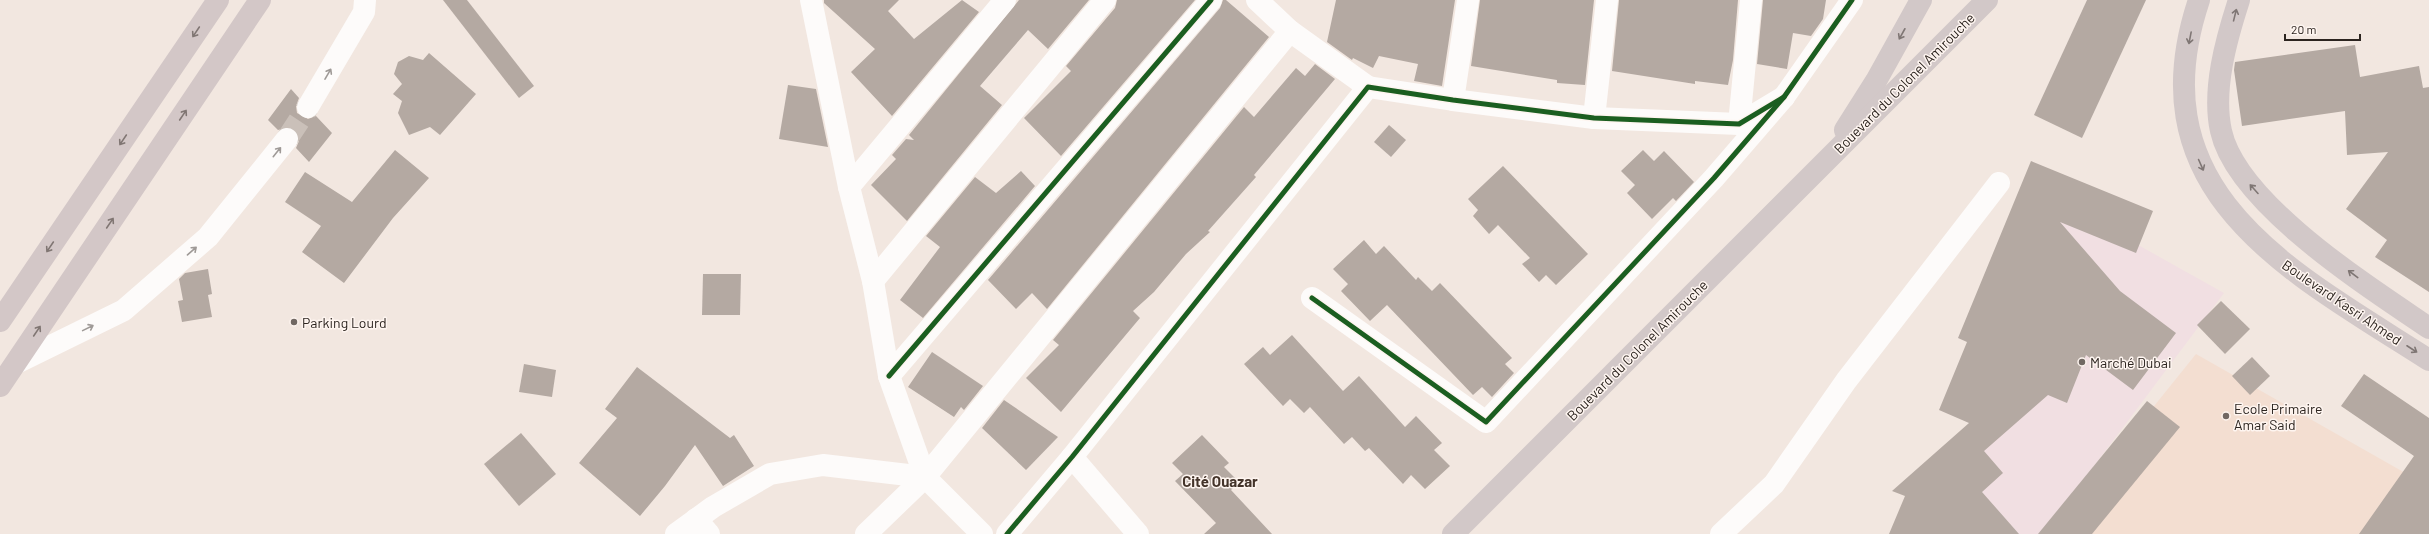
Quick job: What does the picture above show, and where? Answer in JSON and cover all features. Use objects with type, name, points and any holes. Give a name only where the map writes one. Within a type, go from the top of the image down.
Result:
[{"type":"highway","points":[[0,322],[218,0]]},
{"type":"highway","points":[[0,386],[260,0]]},
{"type":"main road","name":"Bouevard du Colonel Amirouche","points":[[1822,167],[1876,81],[1921,0]]},
{"type":"main road","name":"Bouevard du Colonel Amirouche","points":[[1453,534],[1822,167],[1987,0]]},
{"type":"main road","name":"Boulevard Kasri Ahmed","points":[[2199,0],[2185,64],[2184,104],[2193,145],[2208,180],[2242,225],[2271,254],[2306,281],[2429,360]]},
{"type":"main road","name":"Boulevard Kasri Ahmed","points":[[2239,0],[2225,55],[2218,105],[2221,131],[2228,152],[2239,171],[2282,217],[2312,243],[2429,328]]},
{"type":"street","points":[[308,107],[364,12],[365,0]]},
{"type":"street","points":[[811,0],[849,187],[873,281],[889,376],[925,477],[982,534]]},
{"type":"street","points":[[849,187],[1005,0]]},
{"type":"street","points":[[873,281],[1104,0]]},
{"type":"street","points":[[889,376],[1211,0]]},
{"type":"street","points":[[1257,0],[1290,31],[1368,87],[1453,100],[1594,118],[1739,124],[1784,97]]},
{"type":"street","points":[[1453,100],[1468,0]]},
{"type":"street","points":[[1594,118],[1608,0]]},
{"type":"street","points":[[1739,124],[1751,0]]},
{"type":"street","points":[[1312,298],[1486,422],[1714,178],[1784,97],[1852,0]]},
{"type":"street","points":[[866,534],[925,477],[1290,31]]},
{"type":"street","points":[[1007,534],[1072,457],[1368,87]]},
{"type":"street","points":[[16,363],[124,310],[208,237],[287,139]]},
{"type":"street","points":[[1721,534],[1774,484],[1846,382],[2000,183]]},
{"type":"street","points":[[1072,457],[1138,534]]},
{"type":"street","points":[[676,534],[703,527],[713,506],[770,474],[823,464],[925,477]]},
{"type":"shaded area","name":"Marché Dubai","points":[[2047,194],[2224,293],[2043,534],[1930,534],[1970,431]]},
{"type":"shaded area","name":"Ecole Primaire Amar Said","points":[[2196,354],[2414,478],[2376,534],[2051,534]]},
{"type":"building","points":[[443,0],[467,0],[534,86],[519,98]]},
{"type":"building","points":[[824,0],[899,0],[888,11],[914,39],[962,0],[979,12],[892,116],[851,72],[875,49],[824,3]]},
{"type":"building","points":[[1019,0],[1089,0],[1048,49],[1028,30],[980,86],[1002,105],[907,221],[871,185],[896,159],[892,155],[906,139],[914,140],[909,135]]},
{"type":"building","points":[[1117,0],[1195,0],[1061,156],[1024,118],[1071,71],[1066,66],[1115,8]]},
{"type":"building","points":[[1223,0],[1226,0],[1269,37],[1047,309],[1032,293],[1016,309],[988,280],[1220,8]]},
{"type":"building","points":[[1336,0],[1455,0],[1442,86],[1414,81],[1418,64],[1379,56],[1373,68],[1353,58],[1352,60],[1327,42]]},
{"type":"building","points":[[1480,0],[1594,0],[1585,85],[1557,83],[1557,80],[1471,66]]},
{"type":"building","points":[[1619,0],[1738,0],[1733,60],[1728,85],[1695,81],[1695,84],[1612,71]]},
{"type":"building","points":[[1763,0],[1826,0],[1823,19],[1811,36],[1793,33],[1787,69],[1757,64]]},
{"type":"building","points":[[2087,0],[2146,0],[2082,138],[2034,115]]},
{"type":"building","points":[[2355,45],[2360,77],[2419,66],[2423,88],[2429,87],[2429,292],[2375,257],[2387,240],[2346,209],[2388,152],[2347,155],[2345,111],[2242,126],[2234,70],[2235,62]]},
{"type":"building","points":[[429,53],[476,94],[440,135],[430,127],[409,135],[398,113],[402,101],[393,94],[402,84],[394,74],[398,62],[409,56],[423,60]]},
{"type":"building","points":[[1315,64],[1335,79],[1254,175],[1256,177],[1208,231],[1210,232],[1186,254],[1154,292],[1133,311],[1140,318],[1061,412],[1026,378],[1059,345],[1053,340],[1244,107],[1254,117],[1296,68],[1305,76]]},
{"type":"building","points":[[788,85],[816,89],[828,147],[779,139]]},
{"type":"building","points":[[291,89],[299,98],[296,106],[297,113],[308,119],[316,116],[332,133],[309,162],[296,148],[299,141],[295,130],[289,127],[278,130],[268,120]]},
{"type":"building","points":[[1389,125],[1406,140],[1391,157],[1374,142]]},
{"type":"building","points":[[395,150],[429,178],[393,218],[344,283],[302,252],[321,226],[285,202],[305,172],[352,202]]},
{"type":"building","points":[[1643,150],[1654,161],[1664,151],[1694,182],[1676,201],[1673,198],[1652,219],[1627,193],[1635,185],[1621,171]]},
{"type":"building","points":[[2031,161],[2153,211],[2136,253],[2060,222],[2120,291],[2176,333],[2133,390],[2086,355],[2067,403],[2048,395],[1984,451],[2003,473],[1982,492],[2019,534],[1889,534],[1905,496],[1892,491],[1969,423],[1939,410],[1967,342],[1958,338]]},
{"type":"building","points":[[1503,166],[1588,254],[1556,285],[1546,275],[1539,282],[1522,264],[1530,258],[1498,225],[1489,234],[1473,216],[1478,210],[1468,199]]},
{"type":"building","points":[[1021,171],[1035,186],[923,318],[900,300],[940,247],[926,236],[975,177],[996,193]]},
{"type":"building","points":[[1364,240],[1376,254],[1384,246],[1416,280],[1418,277],[1432,291],[1440,283],[1512,358],[1505,364],[1514,373],[1492,397],[1482,387],[1473,395],[1387,305],[1370,321],[1341,291],[1348,284],[1333,269]]},
{"type":"building","points":[[208,269],[212,294],[208,295],[212,317],[182,322],[178,301],[183,300],[179,279],[185,273]]},
{"type":"building","points":[[703,274],[741,274],[740,315],[702,315]]},
{"type":"building","points":[[2221,301],[2250,329],[2225,354],[2197,325]]},
{"type":"building","points":[[1292,335],[1343,391],[1359,376],[1405,427],[1416,416],[1442,443],[1434,450],[1450,466],[1425,489],[1411,475],[1403,484],[1369,448],[1365,451],[1352,437],[1344,444],[1310,407],[1304,413],[1290,399],[1283,406],[1244,364],[1263,347],[1270,355]]},
{"type":"building","points":[[932,352],[983,386],[964,410],[961,407],[954,417],[908,387]]},
{"type":"building","points":[[2252,357],[2270,376],[2250,395],[2232,376]]},
{"type":"building","points":[[524,364],[556,370],[552,397],[519,392]]},
{"type":"building","points":[[637,367],[730,438],[734,435],[754,466],[723,486],[695,445],[665,486],[640,516],[579,463],[617,418],[605,409]]},
{"type":"building","points":[[2364,374],[2429,418],[2429,534],[2359,534],[2414,456],[2341,406]]},
{"type":"building","points":[[1004,400],[1058,437],[1026,470],[982,428]]},
{"type":"building","points":[[2147,401],[2180,427],[2092,534],[2038,534]]},
{"type":"building","points":[[521,433],[556,474],[519,506],[484,464]]},
{"type":"building","points":[[1202,435],[1229,463],[1224,467],[1239,482],[1231,490],[1272,534],[1204,534],[1216,523],[1175,481],[1183,474],[1172,463]]},
{"type":"tunnel","points":[[287,139],[308,107]]},
{"type":"cycle path","points":[[889,376],[1211,0]]},
{"type":"cycle path","points":[[1312,298],[1486,422],[1714,178],[1784,97],[1852,0]]},
{"type":"cycle path","points":[[1007,534],[1072,457],[1368,87],[1453,100],[1594,118],[1739,124],[1784,97]]},
{"type":"place","name":"Parking Lourd","points":[[294,322]]},
{"type":"place","name":"Marché Dubai","points":[[2082,362]]},
{"type":"place","name":"Ecole Primaire Amar Said","points":[[2226,416]]},
{"type":"district","name":"Cité Ouazar","points":[[1220,481]]}]
